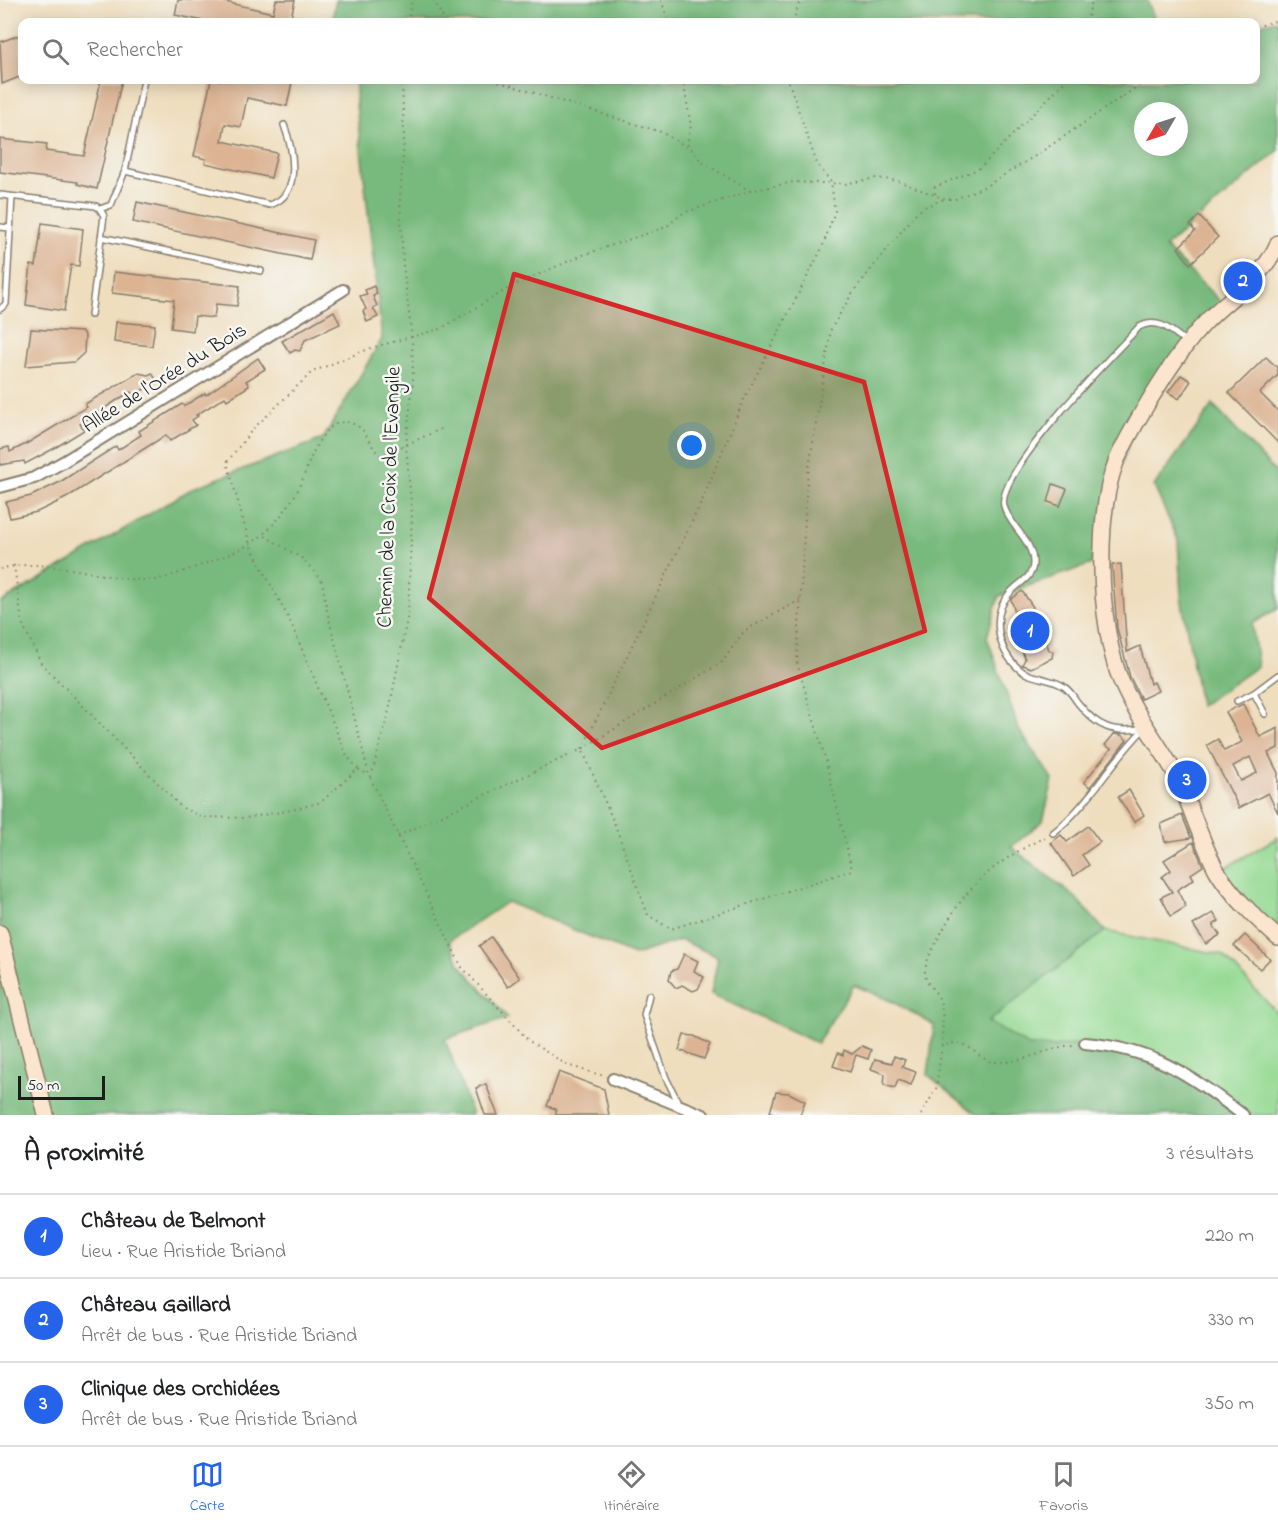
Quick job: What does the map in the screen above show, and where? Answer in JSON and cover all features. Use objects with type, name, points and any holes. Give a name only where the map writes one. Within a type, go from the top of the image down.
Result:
[{"type":"street","points":[[1278,243],[1259,276],[1203,325],[1120,452],[1106,492],[1104,534],[1108,637],[1121,681],[1175,774],[1218,872],[1252,913],[1278,938]]},
{"type":"street","name":"Allée de l'Orée du Bois","points":[[0,487],[34,478],[63,462],[343,290]]},
{"type":"street","points":[[0,933],[46,1115]]},
{"type":"street","points":[[1085,1043],[1118,1046],[1157,1058],[1186,1074],[1243,1115]]},
{"type":"street","points":[[612,1079],[703,1115]]},
{"type":"lane","points":[[100,209],[115,200],[125,171],[143,84]]},
{"type":"lane","points":[[125,171],[270,205],[283,198],[292,177],[294,163],[284,124]]},
{"type":"lane","points":[[0,195],[96,206],[100,209],[104,216],[91,315]]},
{"type":"lane","points":[[0,309],[6,304],[12,197]]},
{"type":"lane","points":[[0,227],[9,228]]},
{"type":"lane","points":[[101,237],[261,271]]},
{"type":"lane","points":[[1146,727],[1107,730],[1091,719],[1069,690],[1045,678],[1025,673],[1016,666],[1005,651],[998,631],[1000,608],[1010,592],[1029,576],[1033,563],[1030,550],[1004,506],[1005,488],[1036,441],[1138,327],[1148,322],[1158,323],[1189,344]]},
{"type":"lane","points":[[1237,701],[1254,693],[1278,675]]},
{"type":"lane","points":[[1254,693],[1265,714]]},
{"type":"lane","points":[[1053,833],[1072,818],[1131,742],[1146,727]]},
{"type":"lane","points":[[649,995],[644,1008],[646,1023],[666,1078],[680,1105]]},
{"type":"path","points":[[409,18],[412,0]]},
{"type":"path","points":[[434,0],[444,18]]},
{"type":"path","points":[[661,0],[668,18]]},
{"type":"path","points":[[794,18],[800,0]]},
{"type":"path","points":[[1088,18],[1092,0]]},
{"type":"path","points":[[1260,26],[1278,20]]},
{"type":"path","points":[[370,776],[358,769],[348,756],[290,621],[250,545],[227,462],[252,430],[312,372],[372,348],[412,338],[403,265],[400,200],[404,140],[402,84]]},
{"type":"path","points":[[506,84],[661,132],[693,151]]},
{"type":"path","points":[[684,84],[691,126],[687,144],[702,162],[750,191]]},
{"type":"path","points":[[789,84],[817,164],[831,182],[835,211],[822,248],[743,401],[697,511],[582,749],[615,825],[648,915],[671,929],[852,870],[826,761],[797,663],[807,480],[831,329],[853,292],[916,213],[926,206],[945,199],[961,198],[986,186],[1035,156],[1141,84]]},
{"type":"path","points":[[935,194],[935,187],[980,168],[1062,84]]},
{"type":"path","name":"Chemin de la Croix de l'Evangile","points":[[370,776],[390,711],[408,615],[412,513],[406,445],[413,380],[412,338],[440,329],[514,285],[583,255],[666,226],[683,213],[750,191],[794,183],[846,184],[876,177],[898,181],[945,199]]},
{"type":"path","points":[[0,569],[14,565],[156,580],[250,545],[264,536],[296,492],[315,446],[332,428],[348,423],[355,424],[362,429],[375,452],[381,456],[441,429]]},
{"type":"path","points":[[264,536],[303,559],[322,581],[327,611],[370,776],[461,966],[529,1041],[567,1065],[612,1079]]},
{"type":"path","points":[[14,565],[22,623],[41,663],[181,807],[201,817],[246,818],[292,810],[321,802],[358,769]]},
{"type":"path","points":[[398,836],[582,749],[722,662],[744,631],[800,600]]},
{"type":"path","points":[[921,1115],[936,1089],[942,1046],[943,1018],[939,997],[929,986],[925,974],[927,961],[951,913],[975,883],[992,867],[1013,853],[1053,833]]},
{"type":"path","points":[[942,1046],[955,1042],[967,1046],[992,1062],[1005,1063],[1054,1047],[1085,1043]]},
{"type":"highlighted area","points":[[514,274],[864,382],[925,631],[602,748],[429,598]]},
{"type":"green space","points":[[336,0],[1147,0],[1154,18],[333,18]]},
{"type":"green space","points":[[1278,20],[1278,151],[1165,247],[1225,306],[1136,424],[1104,509],[1092,564],[999,596],[987,637],[1019,730],[1053,780],[1043,821],[1011,847],[1075,897],[1105,931],[988,1022],[1028,1046],[1055,1047],[1085,1043],[1157,1058],[1243,1115],[977,1115],[928,1075],[934,1025],[893,1002],[854,985],[817,1043],[711,994],[718,957],[681,940],[634,955],[507,902],[449,941],[461,966],[508,1018],[445,1039],[472,1115],[0,1115],[0,603],[193,488],[323,439],[382,339],[356,104],[356,84],[1260,84],[1260,24]]},
{"type":"green space","points":[[1213,405],[1278,475],[1278,608],[1252,624],[1258,666],[1200,706],[1181,596],[1178,540],[1154,486]]},
{"type":"green space","points":[[1278,837],[1278,938],[1218,872]]},
{"type":"green space","points":[[1105,931],[1223,955],[1278,1014],[1278,1115],[1243,1115],[1055,1047],[1027,1046],[987,1022]]},
{"type":"building","points":[[178,0],[217,0],[273,13],[276,0],[295,0],[291,18],[189,18],[175,15]]},
{"type":"building","points":[[18,35],[18,78],[2,84],[0,42]]},
{"type":"building","points":[[100,84],[121,84],[97,189],[77,184],[78,182],[0,172],[0,139],[47,144],[46,151],[84,156]]},
{"type":"building","points":[[210,84],[292,84],[287,106],[247,98],[241,127],[225,124],[222,141],[277,153],[271,178],[205,163],[206,159],[194,156]]},
{"type":"building","points":[[137,202],[314,240],[310,260],[133,222]]},
{"type":"building","points":[[1199,216],[1218,237],[1190,264],[1178,248],[1195,231],[1190,225]]},
{"type":"building","points":[[42,223],[83,229],[79,266],[71,265],[64,311],[26,305],[31,265],[36,266]]},
{"type":"building","points":[[114,272],[240,286],[237,306],[216,304],[214,318],[195,316],[193,331],[171,328],[174,300],[112,293]]},
{"type":"building","points":[[374,286],[377,294],[373,296],[377,306],[373,308],[378,317],[367,322],[363,311],[366,309],[360,296],[367,294],[365,290]]},
{"type":"building","points":[[334,311],[340,324],[305,340],[300,351],[295,350],[290,353],[282,341]]},
{"type":"building","points":[[116,322],[155,325],[152,346],[114,342]]},
{"type":"building","points":[[31,329],[82,332],[85,335],[84,353],[74,362],[26,366]]},
{"type":"building","points":[[1266,357],[1278,368],[1278,375],[1260,393],[1278,411],[1278,443],[1229,393]]},
{"type":"building","points":[[258,358],[265,369],[246,381],[249,386],[227,400],[225,397],[196,415],[198,416],[192,420],[196,425],[170,441],[166,435],[66,498],[37,512],[10,518],[6,502],[31,496],[60,482],[116,446],[118,450],[141,435],[139,431],[182,404],[184,406],[205,393],[206,395]]},
{"type":"building","points":[[138,373],[148,375],[152,373],[157,381],[135,395],[131,392],[122,397],[80,424],[84,430],[25,464],[24,461],[0,465],[0,449],[9,447],[10,452],[26,444],[87,407],[85,404]]},
{"type":"building","points":[[1181,375],[1191,381],[1179,399],[1168,392]]},
{"type":"building","points":[[1053,484],[1067,489],[1060,506],[1048,502]]},
{"type":"building","points":[[1121,564],[1127,652],[1140,646],[1150,684],[1154,682],[1158,691],[1141,699],[1130,677],[1117,628],[1112,565]]},
{"type":"building","points":[[1022,591],[1033,607],[1031,612],[1038,627],[1042,628],[1049,650],[1053,651],[1052,658],[1031,668],[1022,665],[1025,659],[1010,619],[1016,616],[1011,599]]},
{"type":"building","points":[[1243,704],[1260,737],[1278,728],[1278,748],[1268,753],[1278,773],[1278,813],[1268,793],[1239,808],[1207,745],[1218,739],[1224,751],[1242,742],[1226,712]],"holes":[[[1250,757],[1257,773],[1241,781],[1233,766]]]},
{"type":"building","points":[[1114,734],[1121,735],[1127,740],[1090,787],[1084,782],[1111,749],[1105,745]]},
{"type":"building","points":[[1129,790],[1144,815],[1134,822],[1118,797]]},
{"type":"building","points":[[1182,815],[1191,838],[1165,842],[1161,824]]},
{"type":"building","points":[[1088,826],[1100,842],[1082,855],[1089,865],[1074,876],[1051,843],[1061,835],[1067,842]]},
{"type":"building","points":[[1193,842],[1203,866],[1191,874],[1194,879],[1177,890],[1186,907],[1171,916],[1161,897],[1172,892],[1162,877],[1171,870],[1164,860]]},
{"type":"building","points":[[1213,913],[1219,921],[1213,925],[1220,935],[1206,944],[1193,925]]},
{"type":"building","points":[[1245,935],[1270,959],[1260,969],[1234,946]]},
{"type":"building","points":[[491,937],[520,978],[508,987],[479,946]]},
{"type":"building","points":[[684,954],[698,961],[694,971],[704,977],[698,989],[693,991],[682,985],[676,988],[669,980],[671,971],[677,969]]},
{"type":"building","points":[[684,1035],[694,1036],[710,1044],[704,1059],[679,1050]]},
{"type":"building","points":[[862,1046],[871,1050],[868,1059],[856,1055],[850,1072],[833,1066],[838,1053],[843,1055],[844,1050],[852,1054]]},
{"type":"building","points":[[894,1056],[905,1060],[902,1067],[916,1072],[911,1085],[898,1080],[895,1088],[884,1085],[885,1074],[871,1069],[875,1059],[892,1063]]},
{"type":"building","points":[[559,1072],[604,1089],[609,1115],[556,1115],[556,1109],[547,1106]]},
{"type":"building","points":[[486,1084],[498,1115],[485,1115],[476,1088]]},
{"type":"building","points":[[776,1092],[789,1093],[805,1101],[800,1115],[779,1115],[770,1112]]},
{"type":"place","name":"Château Gaillard","points":[[1243,281]]},
{"type":"place","name":"Château de Belmont","points":[[1030,631]]},
{"type":"place","name":"Clinique des Orchidées","points":[[1187,780]]}]
